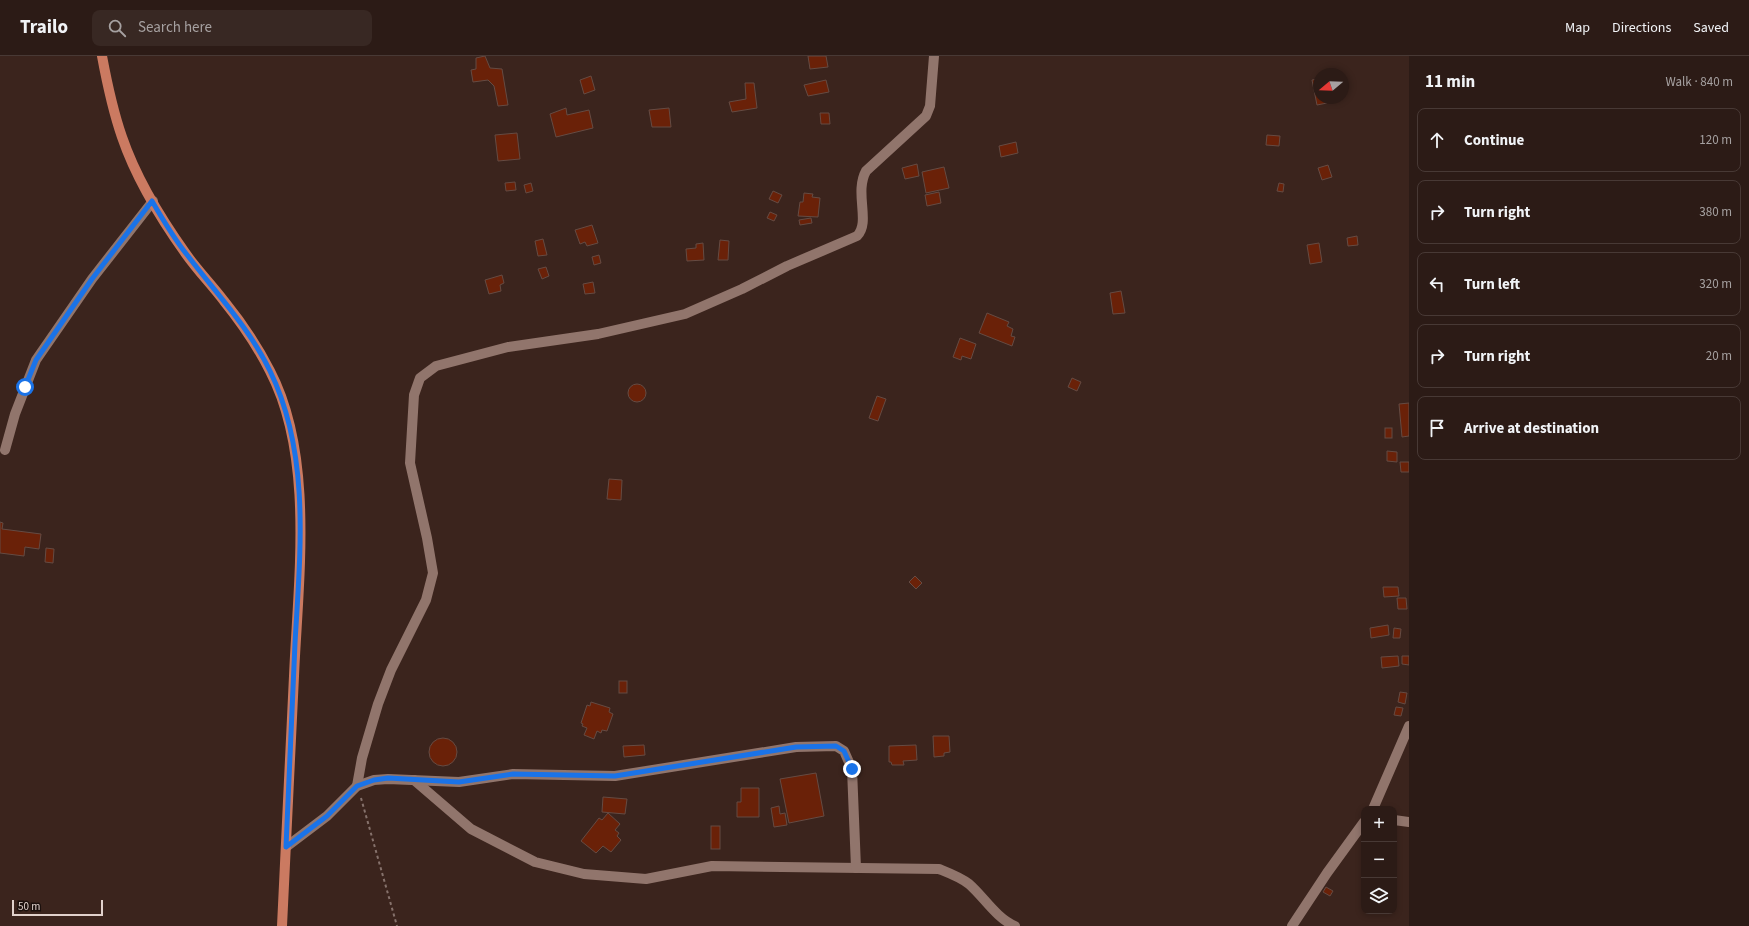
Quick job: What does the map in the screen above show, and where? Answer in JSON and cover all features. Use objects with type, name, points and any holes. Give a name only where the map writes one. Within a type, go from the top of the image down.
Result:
[{"type":"main road","points":[[102,56],[110,98],[122,138],[139,176],[152,201],[187,255],[226,303],[270,371],[285,407],[295,452],[300,510],[299,574],[282,926]]},
{"type":"street","points":[[357,786],[362,758],[378,704],[392,670],[426,600],[433,573],[428,538],[410,463],[414,395],[420,378],[436,366],[508,347],[598,334],[685,314],[742,289],[787,266],[857,236],[863,227],[862,178],[866,171],[926,116],[930,106],[934,56]]},
{"type":"street","points":[[5,450],[15,414],[36,360],[92,279],[152,201]]},
{"type":"street","points":[[1374,806],[1409,726]]},
{"type":"street","points":[[286,847],[327,816],[357,786],[374,780],[388,778],[459,782],[513,774],[615,776],[796,747],[836,746],[844,751],[852,769],[856,868]]},
{"type":"street","points":[[414,780],[471,828],[535,862],[584,874],[646,879],[712,866],[939,869],[954,874],[969,884],[988,905],[1014,926]]},
{"type":"street","points":[[1397,820],[1409,822]]},
{"type":"street","points":[[1292,926],[1327,873],[1361,826]]},
{"type":"path","points":[[357,786],[397,926]]},
{"type":"building","points":[[485,56],[490,68],[502,69],[508,105],[498,106],[494,86],[488,80],[473,82],[471,70],[476,69],[476,58]]},
{"type":"building","points":[[808,56],[826,56],[828,67],[810,69]]},
{"type":"building","points":[[591,76],[595,90],[584,94],[580,80]]},
{"type":"building","points":[[826,80],[829,92],[808,96],[804,85]]},
{"type":"building","points":[[745,83],[754,83],[757,108],[732,112],[729,102],[746,99]]},
{"type":"building","points":[[566,108],[567,115],[589,110],[593,128],[556,137],[550,114]]},
{"type":"building","points":[[669,108],[671,127],[652,127],[649,110]]},
{"type":"building","points":[[820,113],[829,113],[830,124],[821,124]]},
{"type":"building","points":[[517,133],[520,159],[498,161],[495,135]]},
{"type":"building","points":[[1267,135],[1280,136],[1279,146],[1266,145]]},
{"type":"building","points":[[1016,142],[1018,153],[1001,157],[999,146]]},
{"type":"building","points":[[917,164],[919,176],[905,179],[902,168]]},
{"type":"building","points":[[1328,165],[1332,177],[1322,180],[1318,168]]},
{"type":"building","points":[[944,167],[949,188],[926,193],[922,172]]},
{"type":"building","points":[[515,182],[516,190],[506,191],[505,183]]},
{"type":"building","points":[[531,183],[533,191],[526,193],[524,185]]},
{"type":"building","points":[[1279,183],[1284,184],[1283,192],[1277,191]]},
{"type":"building","points":[[773,191],[782,195],[778,203],[769,199]]},
{"type":"building","points":[[939,192],[941,203],[927,206],[925,195]]},
{"type":"building","points":[[804,193],[813,194],[812,197],[820,198],[818,217],[798,216],[800,202],[803,202]]},
{"type":"building","points":[[770,212],[777,215],[774,221],[767,218]]},
{"type":"building","points":[[811,218],[812,223],[800,225],[799,220]]},
{"type":"building","points":[[592,225],[598,243],[587,246],[585,242],[580,244],[575,230]]},
{"type":"building","points":[[1357,236],[1358,245],[1348,246],[1347,238]]},
{"type":"building","points":[[543,239],[547,255],[538,256],[535,241]]},
{"type":"building","points":[[720,240],[729,241],[728,260],[718,260]]},
{"type":"building","points":[[703,243],[704,260],[687,261],[686,249],[696,248],[696,244]]},
{"type":"building","points":[[1319,243],[1322,262],[1310,264],[1307,245]]},
{"type":"building","points":[[599,255],[601,263],[594,265],[592,257]]},
{"type":"building","points":[[546,267],[549,276],[542,279],[538,269]]},
{"type":"building","points":[[502,275],[504,283],[500,285],[501,291],[489,294],[485,280]]},
{"type":"building","points":[[593,282],[595,293],[585,294],[583,284]]},
{"type":"building","points":[[1121,291],[1125,313],[1113,314],[1110,293]]},
{"type":"building","points":[[987,313],[1009,322],[1007,326],[1013,329],[1011,336],[1015,337],[1012,346],[979,333]]},
{"type":"building","points":[[960,338],[976,344],[971,359],[962,356],[961,360],[953,357]]},
{"type":"building","points":[[1072,378],[1081,382],[1077,391],[1068,387]]},
{"type":"building","points":[[637,384],[643,387],[646,393],[643,399],[637,402],[631,399],[628,393],[631,387]]},
{"type":"building","points":[[877,396],[886,399],[878,421],[869,418]]},
{"type":"building","points":[[1409,403],[1409,436],[1402,437],[1399,404]]},
{"type":"building","points":[[1385,428],[1392,428],[1392,438],[1385,438]]},
{"type":"building","points":[[1387,451],[1397,452],[1397,462],[1387,461]]},
{"type":"building","points":[[1400,462],[1409,462],[1409,472],[1401,472]]},
{"type":"building","points":[[609,479],[622,480],[621,500],[607,499]]},
{"type":"building","points":[[0,522],[3,523],[2,529],[41,534],[39,549],[25,547],[24,556],[0,553]]},
{"type":"building","points":[[46,548],[54,549],[53,563],[45,562]]},
{"type":"building","points":[[915,576],[922,583],[916,589],[909,582]]},
{"type":"building","points":[[1383,587],[1398,587],[1399,596],[1384,597]]},
{"type":"building","points":[[1397,598],[1406,598],[1407,609],[1398,609]]},
{"type":"building","points":[[1388,625],[1389,635],[1371,638],[1370,628]]},
{"type":"building","points":[[1394,628],[1401,629],[1400,638],[1393,638]]},
{"type":"building","points":[[1398,656],[1399,666],[1382,668],[1381,657]]},
{"type":"building","points":[[1402,656],[1409,656],[1409,665],[1402,664]]},
{"type":"building","points":[[619,681],[627,681],[627,693],[619,693]]},
{"type":"building","points":[[1400,692],[1407,693],[1405,704],[1398,702]]},
{"type":"building","points":[[591,702],[610,708],[609,712],[613,714],[607,731],[602,730],[601,733],[597,731],[594,739],[584,735],[587,728],[582,726],[583,724],[581,723],[587,705],[590,706]]},
{"type":"building","points":[[1396,707],[1403,708],[1401,716],[1394,715]]},
{"type":"building","points":[[933,736],[949,736],[950,752],[944,753],[944,756],[934,757]]},
{"type":"building","points":[[443,738],[453,742],[457,752],[453,762],[443,766],[433,762],[429,752],[433,742]]},
{"type":"building","points":[[644,745],[645,755],[624,757],[623,746]]},
{"type":"building","points":[[916,745],[917,760],[903,761],[904,765],[892,765],[891,762],[889,762],[889,746]]},
{"type":"building","points":[[816,773],[824,816],[789,823],[780,779]]},
{"type":"building","points":[[741,788],[759,788],[759,817],[737,817],[737,802],[741,802]]},
{"type":"building","points":[[603,797],[627,799],[625,814],[602,812]]},
{"type":"building","points":[[779,806],[780,814],[785,813],[787,825],[774,827],[771,808]]},
{"type":"building","points":[[608,813],[620,824],[615,830],[619,833],[617,836],[621,840],[611,852],[603,846],[596,853],[581,841],[599,818],[602,820]]},
{"type":"building","points":[[711,826],[720,826],[720,849],[711,849]]},
{"type":"building","points":[[1326,887],[1333,891],[1330,896],[1323,892]]},
{"type":"route","points":[[25,387],[36,360],[92,279],[152,201],[187,255],[226,303],[270,371],[285,407],[295,452],[300,510],[299,574],[286,847],[327,816],[357,786],[374,780],[388,778],[459,782],[513,774],[615,776],[654,771],[796,747],[836,746],[844,751],[852,769]]}]
